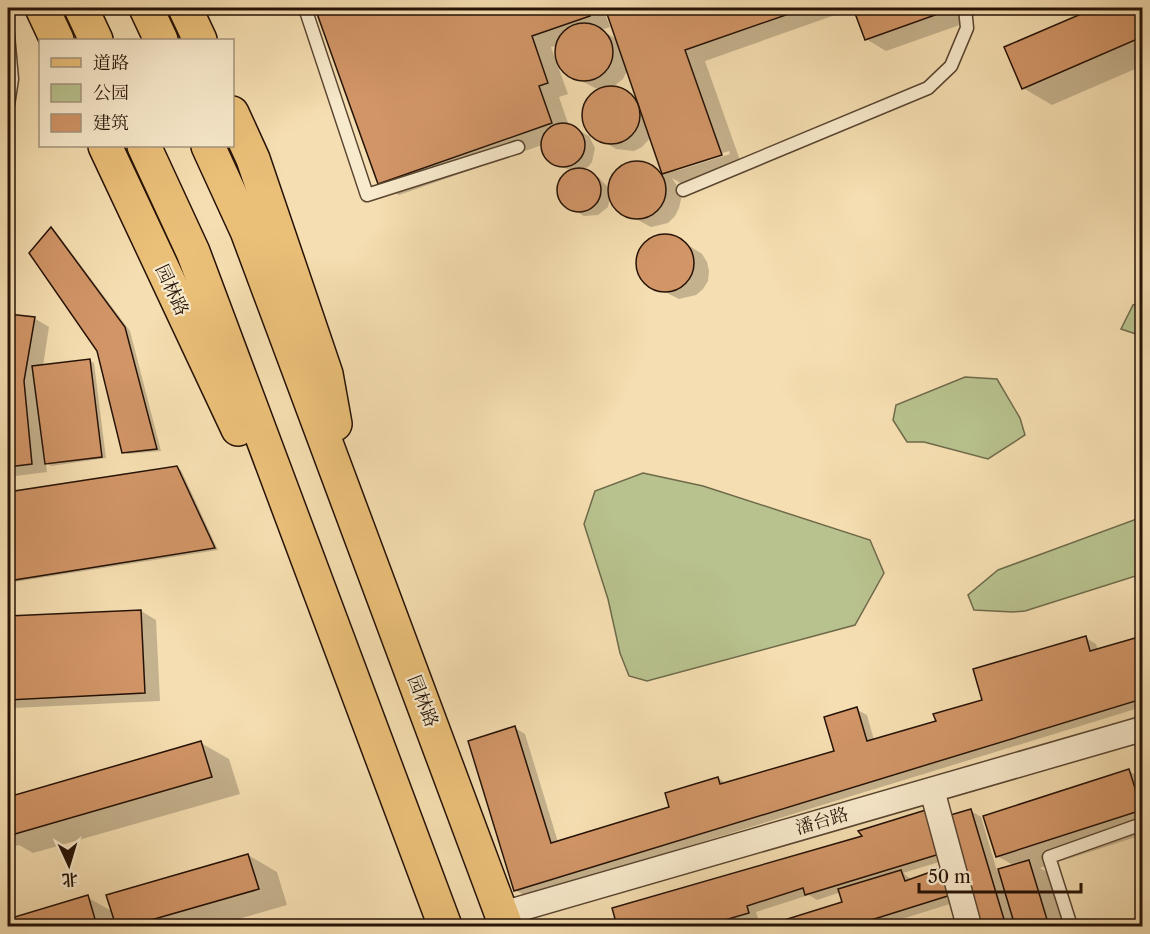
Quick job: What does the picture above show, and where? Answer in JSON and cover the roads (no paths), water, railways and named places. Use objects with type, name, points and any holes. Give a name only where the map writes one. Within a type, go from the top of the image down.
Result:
[{"type":"main road","points":[[42,8],[57,39]]},
{"type":"main road","points":[[81,8],[96,39]]},
{"type":"main road","points":[[146,8],[161,39]]},
{"type":"main road","points":[[185,8],[200,39]]},
{"type":"main road","name":"园林路","points":[[234,117],[253,159],[326,374],[334,417],[339,477]]},
{"type":"main road","name":"园林路","points":[[105,147],[256,466],[281,491]]},
{"type":"main road","name":"园林路","points":[[144,147],[193,252],[445,927]]},
{"type":"main road","name":"园林路","points":[[208,147],[247,231],[504,920]]},
{"type":"street","name":"潘台路","points":[[504,920],[932,790],[1143,729]]},
{"type":"street","points":[[932,790],[969,927]]},
{"type":"lane","points":[[305,8],[367,195],[518,147]]},
{"type":"lane","points":[[683,190],[928,88],[951,66],[966,28],[965,8]]},
{"type":"lane","points":[[8,35],[12,79],[8,105]]},
{"type":"lane","points":[[1071,927],[1049,857],[1143,824]]}]
